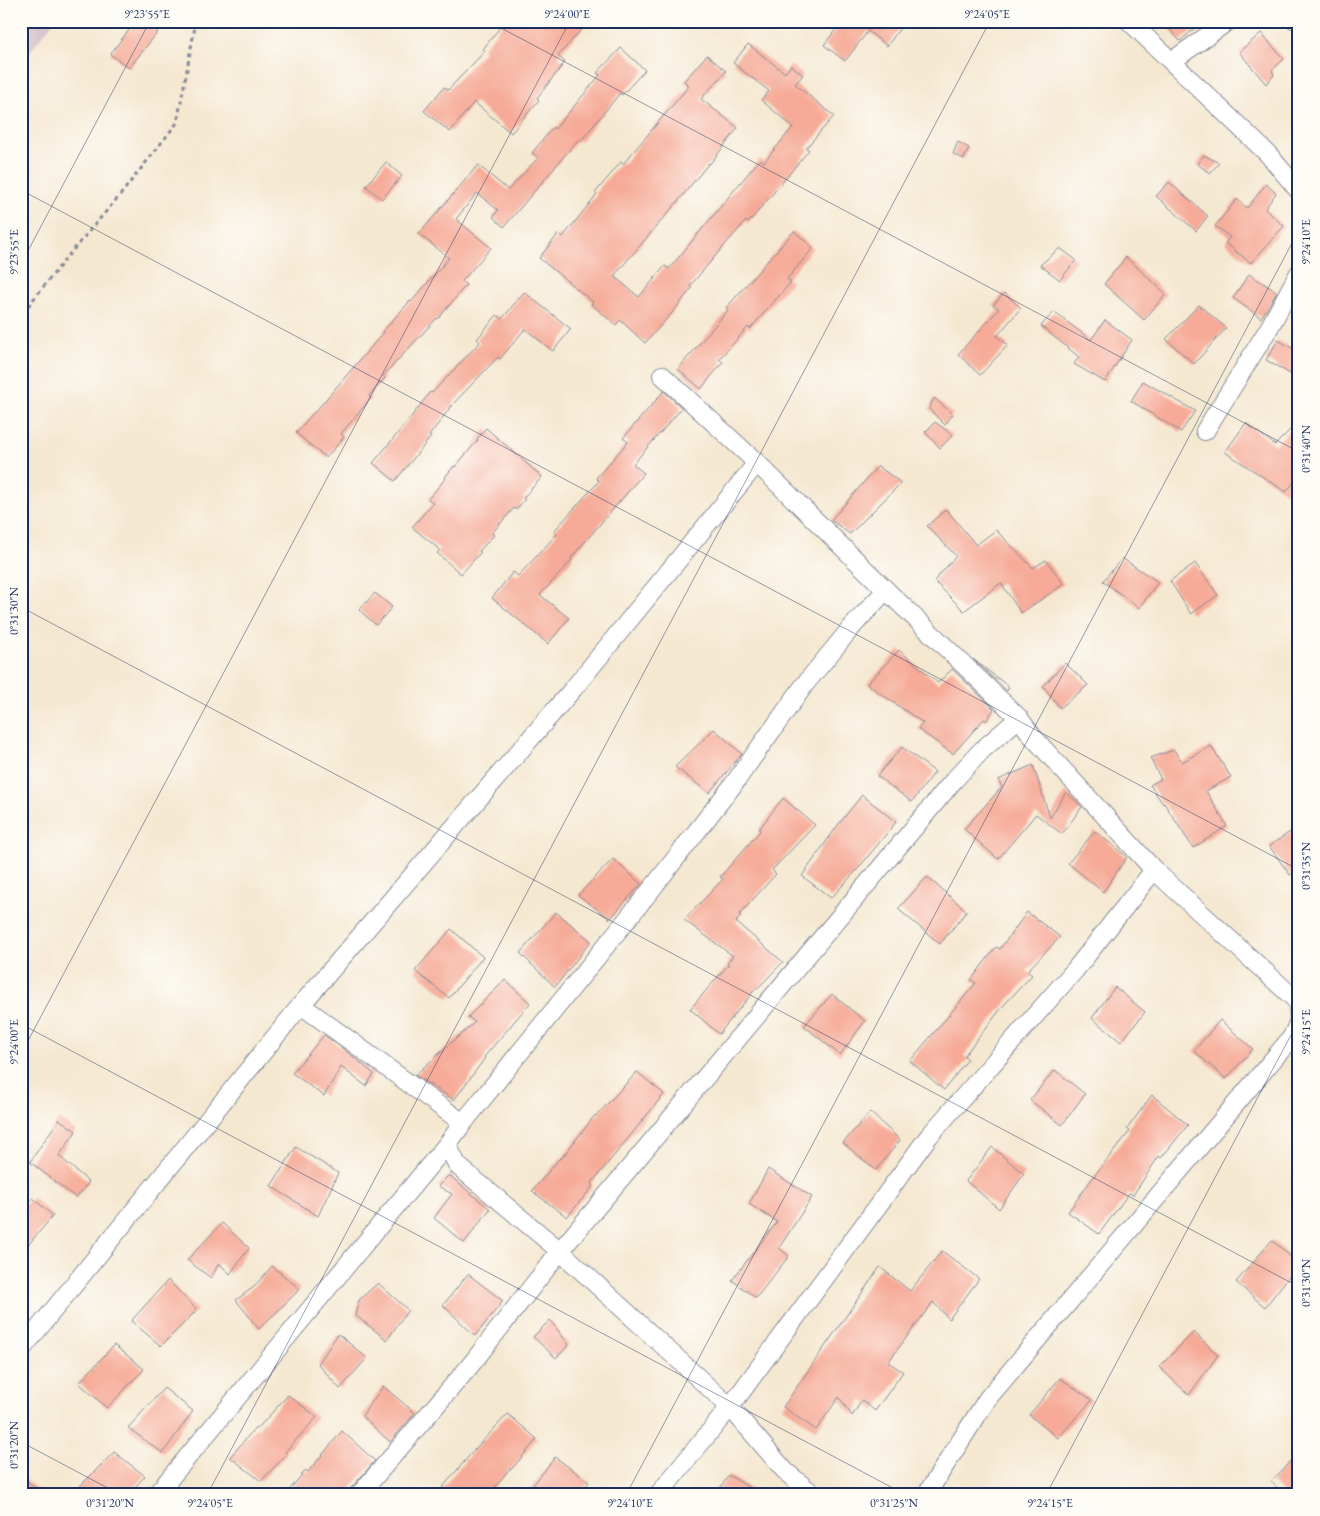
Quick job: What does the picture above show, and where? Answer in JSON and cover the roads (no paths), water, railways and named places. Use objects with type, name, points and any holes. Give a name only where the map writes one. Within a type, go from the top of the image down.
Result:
[{"type":"street","points":[[1129,21],[1268,154],[1299,191]]},
{"type":"street","points":[[1172,61],[1228,21]]},
{"type":"street","points":[[1205,431],[1269,328],[1299,273]]},
{"type":"street","points":[[662,376],[757,463],[1019,718],[1033,737],[1154,870],[1298,1002],[1299,1021],[1292,1037],[988,1398],[926,1495]]},
{"type":"street","points":[[21,1350],[302,1005],[573,689],[757,463]]},
{"type":"street","points":[[156,1495],[450,1142],[463,1123],[733,785],[805,684],[851,628],[886,590]]},
{"type":"street","points":[[359,1495],[469,1367],[560,1251],[954,780],[982,750],[1019,718]]},
{"type":"street","points":[[658,1495],[730,1407],[929,1136],[1075,970],[1154,870]]},
{"type":"street","points":[[302,1005],[463,1123]]},
{"type":"street","points":[[450,1142],[450,1151],[458,1166],[560,1251],[730,1407],[786,1472],[814,1495]]}]
